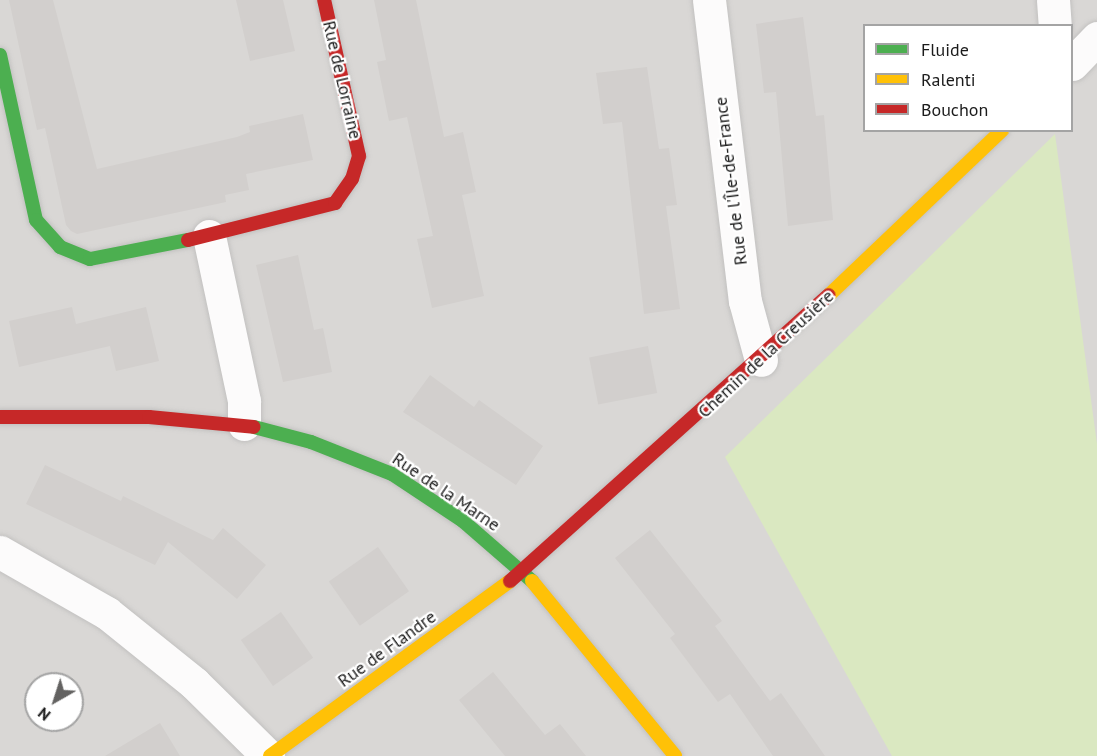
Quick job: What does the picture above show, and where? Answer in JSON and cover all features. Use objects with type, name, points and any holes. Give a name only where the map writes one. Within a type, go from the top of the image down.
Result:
[{"type":"street","name":"Rue de Lorraine","points":[[0,55],[36,220],[60,247],[90,260],[209,236],[336,203],[352,179],[359,156],[324,0]]},
{"type":"street","name":"Rue de l'Île-de-France","points":[[709,0],[746,301],[761,360]]},
{"type":"street","points":[[1053,0],[1055,24]]},
{"type":"street","points":[[1073,62],[1097,38]]},
{"type":"street","name":"Chemin de la Creusière","points":[[524,571],[761,360],[1000,132]]},
{"type":"street","points":[[209,236],[244,400],[244,424]]},
{"type":"street","name":"Rue de la Marne","points":[[0,417],[149,417],[244,424],[311,442],[392,474],[463,521],[524,571],[675,756]]},
{"type":"street","points":[[0,552],[107,613],[194,683],[269,756]]},
{"type":"street","name":"Rue de Flandre","points":[[269,756],[524,571]]},
{"type":"shaded area","points":[[0,0],[1097,0],[1097,756],[0,756]]},
{"type":"green space","points":[[1055,134],[1097,444],[1097,756],[892,756],[725,457]]},
{"type":"building","points":[[9,0],[53,0],[97,169],[237,137],[250,132],[249,126],[303,114],[313,160],[246,174],[249,190],[225,195],[226,202],[77,234],[71,231],[66,225],[45,128],[37,130]]},
{"type":"building","points":[[236,0],[283,0],[295,51],[250,61]]},
{"type":"building","points":[[374,0],[416,0],[444,137],[463,132],[476,192],[462,195],[484,296],[432,308],[417,239],[433,236],[407,117],[389,121],[377,62],[386,60]]},
{"type":"building","points":[[803,17],[816,116],[824,115],[833,220],[788,226],[776,92],[764,93],[756,24]]},
{"type":"building","points":[[647,67],[659,149],[669,148],[677,205],[666,206],[680,309],[644,314],[622,122],[603,124],[596,73]]},
{"type":"building","points":[[298,255],[314,330],[323,328],[332,372],[283,382],[256,265]]},
{"type":"building","points":[[72,307],[76,324],[146,307],[159,361],[116,371],[110,346],[19,367],[9,321]]},
{"type":"building","points":[[648,346],[657,393],[598,405],[589,357]]},
{"type":"building","points":[[430,375],[474,407],[479,400],[543,446],[516,485],[403,412]]},
{"type":"building","points":[[45,465],[121,501],[123,496],[213,540],[223,528],[266,565],[237,599],[168,542],[155,565],[26,504]]},
{"type":"building","points":[[650,530],[722,621],[715,626],[770,701],[781,693],[825,756],[773,756],[730,694],[718,702],[670,638],[675,634],[615,558]]},
{"type":"building","points":[[378,547],[409,591],[360,626],[329,581]]},
{"type":"building","points":[[281,612],[313,658],[273,686],[241,640]]},
{"type":"building","points":[[493,672],[545,735],[560,724],[586,756],[505,756],[459,700]]},
{"type":"building","points":[[160,723],[180,756],[105,756]]},
{"type":"traffic: fast","points":[[0,55],[36,220],[60,247],[90,259],[188,240]]},
{"type":"traffic: fast","points":[[254,427],[311,442],[392,474],[463,521],[532,581]]},
{"type":"traffic: slow","points":[[829,295],[1000,132]]},
{"type":"traffic: slow","points":[[270,756],[510,581]]},
{"type":"traffic: slow","points":[[532,581],[675,756]]},
{"type":"traffic: jam","points":[[188,240],[335,203],[352,179],[359,156],[324,0]]},
{"type":"traffic: jam","points":[[510,581],[829,295]]},
{"type":"traffic: jam","points":[[0,417],[149,417],[254,427]]}]
